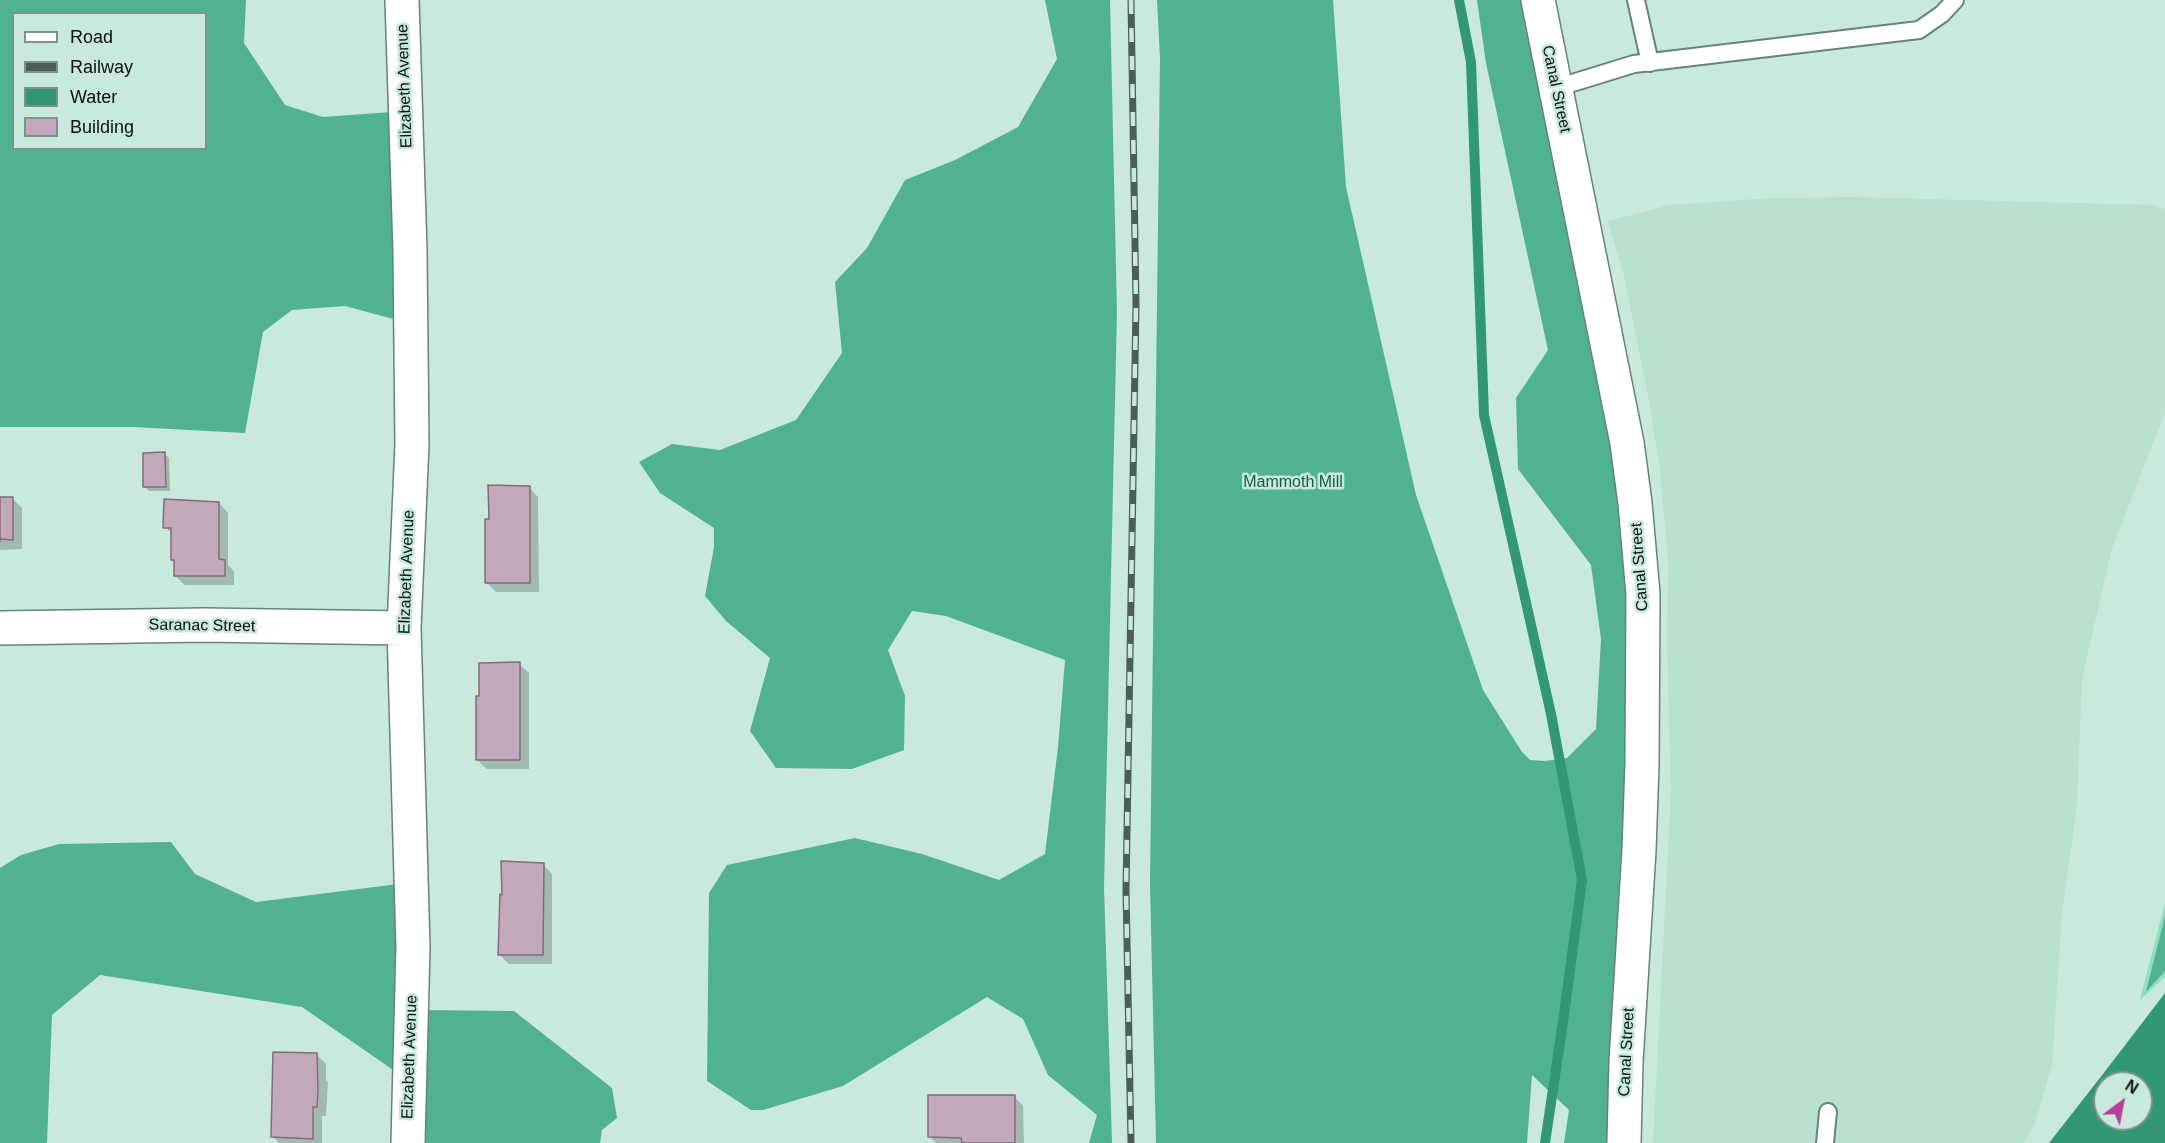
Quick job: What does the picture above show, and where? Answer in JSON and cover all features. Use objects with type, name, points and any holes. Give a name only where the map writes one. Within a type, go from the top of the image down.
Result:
[{"type":"street","name":"Elizabeth Avenue","points":[[402,0],[410,250],[412,444],[404,628],[413,947],[408,1143]]},
{"type":"street","name":"Canal Street","points":[[1538,0],[1627,443],[1643,594],[1642,764],[1626,1062],[1624,1143]]},
{"type":"street","name":"Saranac Street","points":[[0,628],[204,625],[404,628]]},
{"type":"lane","points":[[1636,0],[1650,63]]},
{"type":"lane","points":[[1556,88],[1634,64],[1919,30],[1942,14],[1955,0]]},
{"type":"lane","points":[[1825,1143],[1828,1112]]},
{"type":"shaded area","points":[[1850,197],[2154,205],[2165,209],[2165,413],[2112,548],[2082,679],[2077,806],[2062,913],[2052,1066],[2035,1124],[2023,1143],[1653,1143],[1671,791],[1667,644],[1668,562],[1660,470],[1648,395],[1624,276],[1608,221],[1669,205],[1756,199]]},
{"type":"shaded area","points":[[2165,903],[2165,977],[2140,1000]]},
{"type":"green space","points":[[0,0],[246,0],[244,43],[285,105],[323,117],[405,111],[412,324],[345,306],[292,310],[263,332],[245,433],[133,427],[0,427]]},
{"type":"green space","points":[[1045,0],[1110,0],[1117,312],[1104,887],[1112,1143],[1089,1143],[1097,1115],[1048,1075],[1023,1019],[987,997],[843,1086],[763,1110],[751,1110],[707,1081],[709,893],[727,865],[855,838],[922,854],[999,880],[1045,854],[1058,747],[1065,660],[946,616],[912,611],[888,650],[905,696],[904,750],[852,769],[776,768],[750,731],[770,658],[726,621],[705,596],[714,547],[714,528],[660,493],[639,462],[672,444],[720,450],[796,420],[842,353],[835,282],[867,248],[905,180],[955,160],[1018,127],[1057,59]]},
{"type":"green space","name":"Mammoth Mill","points":[[1157,0],[1333,0],[1346,187],[1416,495],[1483,690],[1522,752],[1530,760],[1545,761],[1567,758],[1596,729],[1601,639],[1591,565],[1518,469],[1516,398],[1548,350],[1486,63],[1477,0],[1529,0],[1630,485],[1622,1143],[1564,1143],[1569,1110],[1532,1075],[1527,1143],[1156,1143],[1150,884],[1160,58]]},
{"type":"green space","points":[[171,842],[195,874],[256,902],[406,883],[418,1010],[514,1011],[612,1088],[617,1118],[602,1130],[600,1143],[411,1143],[412,1083],[302,1007],[100,975],[52,1015],[47,1143],[0,1143],[0,868],[21,855],[59,844]]},
{"type":"green space","points":[[2165,916],[2165,971],[2146,992]]},
{"type":"water","points":[[2165,993],[2165,1143],[2049,1143],[2093,1087],[2093,1131],[2153,1131],[2153,1071],[2105,1071]]},
{"type":"building","points":[[165,452],[166,487],[143,487],[143,453]]},
{"type":"building","points":[[488,485],[530,486],[530,583],[485,583],[485,519],[489,519]]},
{"type":"building","points":[[0,497],[13,497],[13,540],[0,539]]},
{"type":"building","points":[[164,499],[219,502],[219,559],[225,560],[225,576],[174,576],[174,560],[171,560],[171,528],[163,528]]},
{"type":"building","points":[[520,662],[520,760],[476,760],[476,696],[479,696],[479,663]]},
{"type":"building","points":[[501,861],[544,863],[543,955],[498,955],[500,894],[502,895]]},
{"type":"building","points":[[273,1052],[317,1053],[318,1090],[317,1107],[313,1107],[313,1139],[271,1137]]},
{"type":"building","points":[[928,1095],[1015,1095],[1015,1143],[962,1143],[961,1138],[928,1137]]},
{"type":"waterway","points":[[1459,0],[1471,62],[1484,415],[1551,714],[1582,880],[1545,1143]]},
{"type":"railway","points":[[1131,0],[1136,305],[1126,890],[1131,1143]]}]
